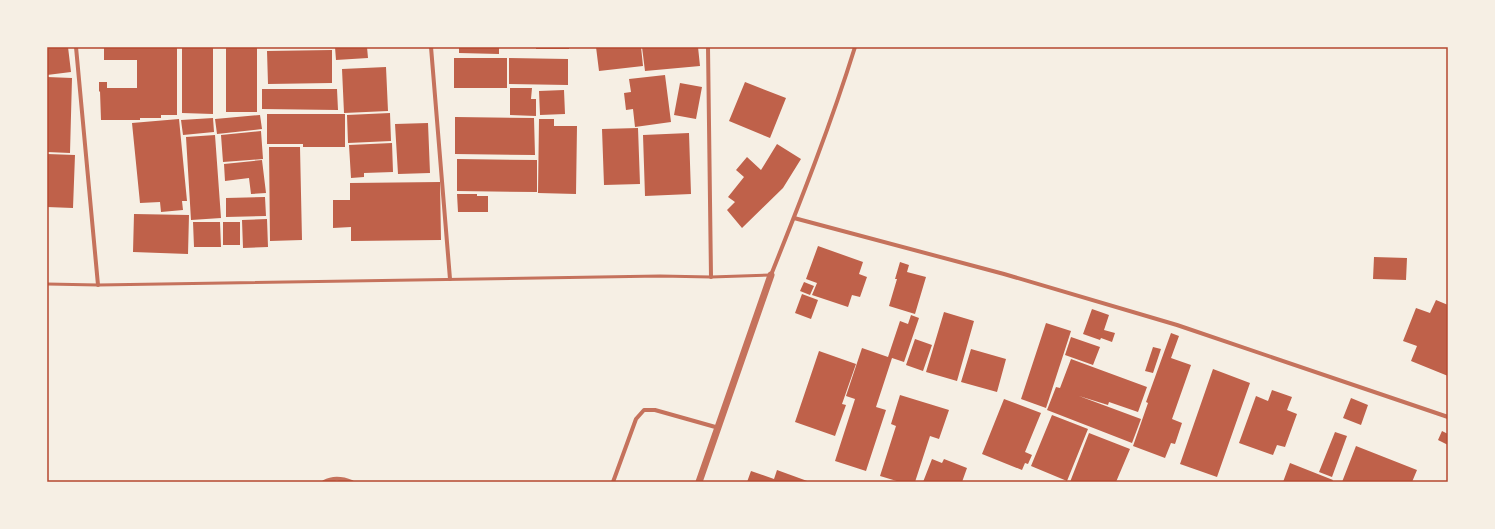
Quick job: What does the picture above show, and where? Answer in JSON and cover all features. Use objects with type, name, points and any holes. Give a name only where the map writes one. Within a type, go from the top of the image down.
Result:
[{"type":"street","points":[[76,47],[98,285]]},
{"type":"street","points":[[431,47],[450,279]]},
{"type":"street","points":[[708,47],[711,278]]},
{"type":"street","points":[[699,482],[771,276],[841,92],[855,47]]},
{"type":"street","points":[[794,218],[1004,274],[1177,325],[1448,417]]},
{"type":"street","points":[[613,482],[636,419],[644,410],[655,410],[719,428]]},
{"type":"street","points":[[324,482],[330,479],[344,479],[352,482]]},
{"type":"lane","points":[[47,284],[98,285],[660,276],[711,278],[771,276]]},
{"type":"building","points":[[47,47],[68,47],[71,72],[47,75]]},
{"type":"building","points":[[104,47],[177,47],[177,115],[161,115],[161,118],[140,118],[140,120],[101,120],[99,82],[107,82],[107,88],[137,88],[137,60],[104,60]]},
{"type":"building","points":[[182,47],[213,47],[213,114],[182,113]]},
{"type":"building","points":[[226,47],[257,47],[257,112],[226,112]]},
{"type":"building","points":[[335,47],[367,47],[368,58],[336,60]]},
{"type":"building","points":[[459,47],[499,47],[499,54],[459,53]]},
{"type":"building","points":[[536,47],[569,47],[569,49],[536,49]]},
{"type":"building","points":[[596,47],[641,47],[643,66],[599,71]]},
{"type":"building","points":[[642,47],[698,47],[700,66],[645,71]]},
{"type":"building","points":[[332,50],[332,83],[268,84],[267,51]]},
{"type":"building","points":[[454,58],[507,58],[507,88],[454,88]]},
{"type":"building","points":[[509,58],[568,59],[568,85],[509,84]]},
{"type":"building","points":[[386,67],[388,111],[344,113],[342,69]]},
{"type":"building","points":[[665,75],[671,122],[635,127],[633,109],[626,110],[624,93],[631,92],[629,79]]},
{"type":"building","points":[[47,77],[72,78],[70,153],[47,152]]},
{"type":"building","points":[[745,82],[786,98],[770,138],[729,121]]},
{"type":"building","points":[[680,83],[702,87],[696,119],[674,115]]},
{"type":"building","points":[[510,88],[532,88],[531,99],[536,99],[536,116],[510,115]]},
{"type":"building","points":[[262,89],[337,89],[338,110],[262,109]]},
{"type":"building","points":[[564,90],[565,114],[540,115],[539,91]]},
{"type":"building","points":[[390,113],[391,141],[348,143],[347,115]]},
{"type":"building","points":[[267,114],[345,114],[345,147],[303,147],[303,144],[267,144]]},
{"type":"building","points":[[260,115],[262,129],[217,134],[215,119]]},
{"type":"building","points":[[455,117],[534,118],[535,155],[455,154]]},
{"type":"building","points":[[213,118],[214,132],[183,135],[181,120]]},
{"type":"building","points":[[179,119],[187,201],[182,201],[183,210],[161,212],[160,202],[140,203],[132,123]]},
{"type":"building","points":[[539,119],[554,119],[554,126],[577,126],[576,194],[538,193]]},
{"type":"building","points":[[428,123],[430,173],[398,174],[395,124]]},
{"type":"building","points":[[638,128],[640,184],[604,185],[602,129]]},
{"type":"building","points":[[261,131],[263,159],[223,162],[221,135]]},
{"type":"building","points":[[689,133],[691,194],[645,196],[643,135]]},
{"type":"building","points":[[215,135],[221,218],[191,220],[186,137]]},
{"type":"building","points":[[392,143],[393,172],[364,173],[364,177],[351,178],[349,145]]},
{"type":"building","points":[[777,144],[801,159],[783,188],[742,228],[727,210],[735,202],[728,197],[744,177],[736,170],[747,157],[761,170]]},
{"type":"building","points":[[269,147],[300,147],[302,240],[270,241]]},
{"type":"building","points":[[47,154],[75,155],[73,208],[47,207]]},
{"type":"building","points":[[457,159],[537,160],[537,192],[457,191]]},
{"type":"building","points":[[262,160],[266,193],[251,194],[249,178],[225,181],[224,164]]},
{"type":"building","points":[[440,182],[441,240],[351,241],[351,227],[333,228],[333,200],[350,200],[350,183]]},
{"type":"building","points":[[457,194],[477,194],[477,196],[488,196],[488,212],[458,212]]},
{"type":"building","points":[[265,197],[266,216],[226,217],[226,198]]},
{"type":"building","points":[[134,214],[189,215],[188,254],[133,252]]},
{"type":"building","points":[[267,219],[268,247],[243,248],[242,220]]},
{"type":"building","points":[[193,222],[220,222],[221,247],[194,247]]},
{"type":"building","points":[[223,222],[240,222],[240,245],[223,245]]},
{"type":"building","points":[[818,246],[863,262],[859,274],[867,277],[860,297],[852,295],[848,307],[812,295],[817,283],[806,279]]},
{"type":"building","points":[[1374,257],[1407,258],[1406,280],[1373,279]]},
{"type":"building","points":[[900,262],[909,265],[907,272],[926,277],[915,314],[889,306],[897,279],[895,279]]},
{"type":"building","points":[[804,282],[814,286],[810,295],[800,291]]},
{"type":"building","points":[[802,294],[818,300],[811,319],[795,313]]},
{"type":"building","points":[[1436,300],[1448,305],[1448,376],[1411,361],[1417,346],[1403,341],[1416,308],[1430,313]]},
{"type":"building","points":[[1092,309],[1109,315],[1104,330],[1115,333],[1112,342],[1101,338],[1100,340],[1083,334]]},
{"type":"building","points":[[944,312],[974,321],[957,381],[926,372]]},
{"type":"building","points":[[911,315],[919,318],[904,362],[892,358],[876,407],[886,410],[866,471],[835,461],[855,399],[846,396],[862,348],[888,357],[900,321],[908,324]]},
{"type":"building","points":[[1046,323],[1071,331],[1046,408],[1021,399]]},
{"type":"building","points":[[1171,333],[1179,336],[1171,358],[1191,365],[1172,419],[1182,423],[1175,444],[1171,443],[1165,458],[1133,446],[1148,403],[1146,402]]},
{"type":"building","points":[[1071,337],[1100,347],[1093,365],[1065,355]]},
{"type":"building","points":[[915,339],[932,345],[923,371],[906,365]]},
{"type":"building","points":[[1153,347],[1161,349],[1153,373],[1145,371]]},
{"type":"building","points":[[971,349],[1006,359],[997,392],[961,382]]},
{"type":"building","points":[[819,351],[856,364],[842,404],[846,405],[835,436],[795,422]]},
{"type":"building","points":[[1071,359],[1147,387],[1138,412],[1109,402],[1108,405],[1079,396],[1141,419],[1132,443],[1047,410],[1056,387],[1060,388]]},
{"type":"building","points":[[1213,369],[1250,383],[1217,477],[1180,464]]},
{"type":"building","points":[[1272,390],[1292,397],[1287,410],[1297,414],[1285,447],[1277,445],[1273,455],[1239,443],[1256,396],[1268,401]]},
{"type":"building","points":[[900,395],[949,410],[939,439],[930,436],[915,482],[900,482],[880,476],[896,426],[891,424]]},
{"type":"building","points":[[1351,398],[1368,405],[1361,425],[1343,418]]},
{"type":"building","points":[[1004,399],[1041,413],[1025,452],[1032,455],[1028,464],[1025,463],[1022,470],[982,454]]},
{"type":"building","points":[[1052,415],[1088,429],[1067,481],[1031,466]]},
{"type":"building","points":[[1442,431],[1448,434],[1448,445],[1438,440]]},
{"type":"building","points":[[1335,432],[1347,436],[1332,477],[1319,472]]},
{"type":"building","points":[[1089,433],[1130,449],[1116,482],[1070,482]]},
{"type":"building","points":[[1356,446],[1417,470],[1412,482],[1342,482]]},
{"type":"building","points":[[932,459],[942,463],[944,459],[967,468],[962,482],[923,482]]},
{"type":"building","points":[[1290,463],[1333,480],[1332,482],[1283,482]]},
{"type":"building","points":[[777,470],[810,482],[747,482],[751,471],[774,479]]}]
